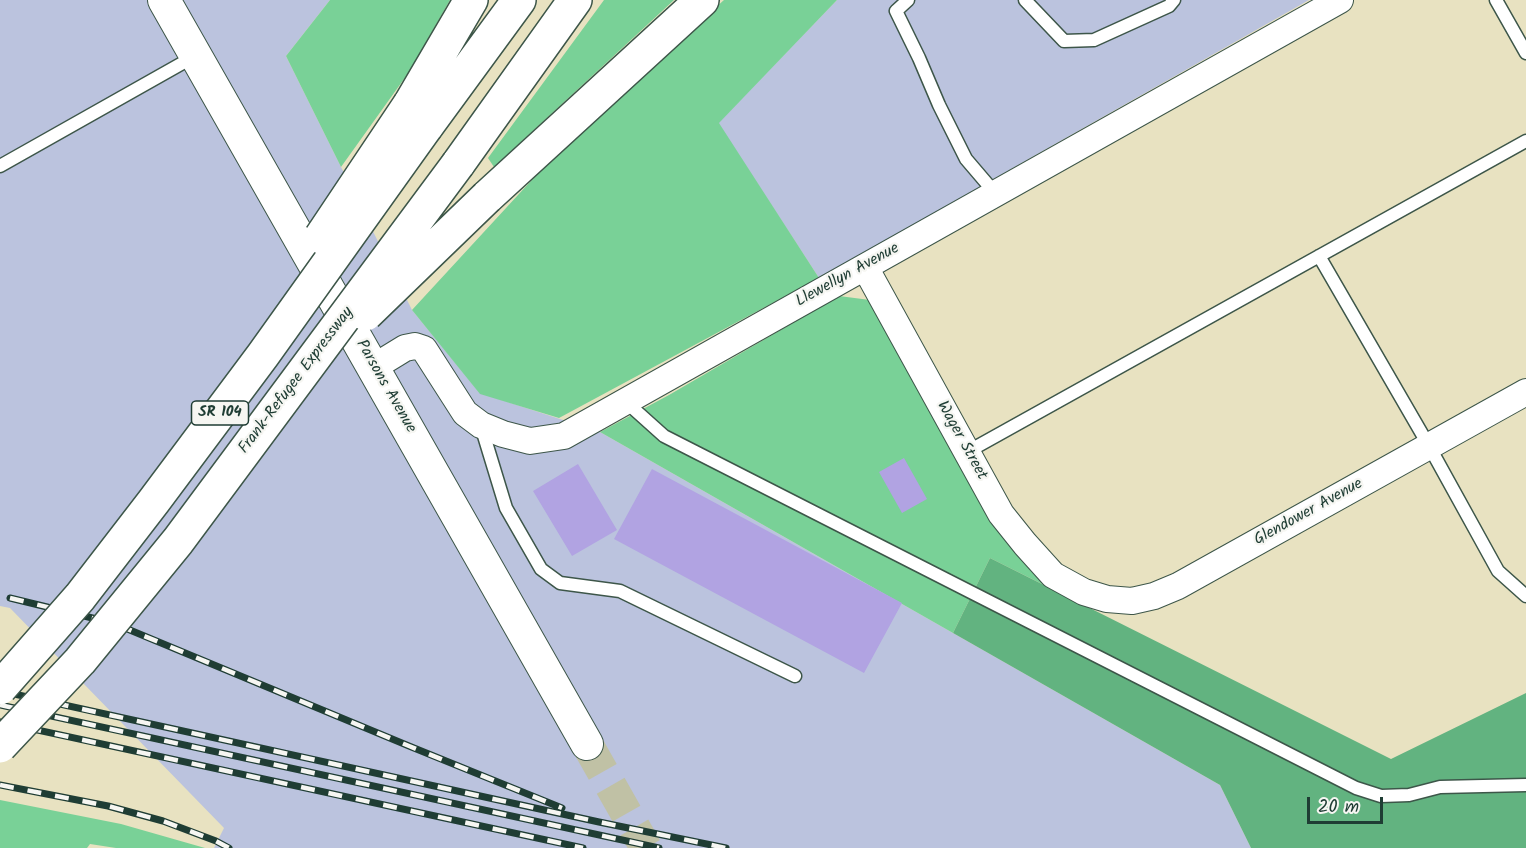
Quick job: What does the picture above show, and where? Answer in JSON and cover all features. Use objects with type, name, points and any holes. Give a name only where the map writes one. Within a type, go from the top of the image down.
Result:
[{"type":"highway","points":[[418,115],[471,0]]},
{"type":"highway","name":"SR 104","points":[[0,688],[80,597],[263,355],[418,115],[519,0]]},
{"type":"highway","name":"Frank-Refugee Expressway","points":[[0,746],[80,661],[170,550],[458,164],[575,0]]},
{"type":"highway","points":[[298,380],[487,197],[702,0]]},
{"type":"street","name":"Parsons Avenue","points":[[164,0],[587,744]]},
{"type":"street","name":"Llewellyn Avenue","points":[[374,367],[405,348],[415,346],[424,349],[465,413],[481,425],[530,441],[564,436],[1340,0]]},
{"type":"street","name":"Wager Street","points":[[865,267],[1001,514],[1053,575],[1084,592]]},
{"type":"street","name":"Glendower Avenue","points":[[1084,592],[1107,599],[1132,601],[1154,596],[1178,586],[1526,392]]},
{"type":"lane","points":[[908,0],[896,11],[966,159],[995,193]]},
{"type":"lane","points":[[1025,0],[1064,41],[1094,40],[1169,6],[1174,0]]},
{"type":"lane","points":[[1496,0],[1526,54]]},
{"type":"lane","points":[[0,166],[195,55]]},
{"type":"lane","points":[[967,452],[1526,141]]},
{"type":"lane","points":[[1319,256],[1498,570],[1526,596]]},
{"type":"lane","points":[[625,402],[664,436],[1356,788],[1381,796],[1409,795],[1440,787],[1526,785]]},
{"type":"lane","points":[[481,425],[506,508],[542,569],[560,583],[620,591],[795,676]]},
{"type":"shaded area","points":[[0,0],[330,0],[286,56],[412,310],[480,393],[600,432],[1220,785],[1251,848],[214,848],[224,828],[10,608],[0,606]]},
{"type":"shaded area","points":[[837,0],[1309,0],[819,278],[718,123]]},
{"type":"green space","points":[[330,0],[450,0],[409,72],[341,167],[286,56]]},
{"type":"green space","points":[[604,0],[674,0],[494,167],[488,158]]},
{"type":"green space","points":[[724,0],[837,0],[719,123],[819,278],[559,418],[480,394],[412,310],[565,144]]},
{"type":"green space","points":[[839,296],[870,300],[991,519],[1046,586],[990,558],[953,633],[600,432],[669,395]]},
{"type":"green space","points":[[990,558],[1391,759],[1526,693],[1526,848],[1251,848],[1220,785],[953,633]]},
{"type":"green space","points":[[0,800],[121,824],[205,848],[116,848],[90,844],[87,848],[0,848]]},
{"type":"building","points":[[904,458],[927,499],[902,513],[879,472]]},
{"type":"building","points":[[578,464],[617,530],[572,556],[533,491]]},
{"type":"building","points":[[652,469],[902,603],[864,673],[614,539]]},
{"type":"tunnel","points":[[587,744],[646,848]]},
{"type":"railway","points":[[10,598],[113,623],[562,808]]},
{"type":"railway","points":[[0,691],[726,848]]},
{"type":"railway","points":[[0,705],[659,848]]},
{"type":"railway","points":[[0,722],[583,848]]},
{"type":"railway","points":[[0,785],[108,806],[163,821],[229,848]]}]
